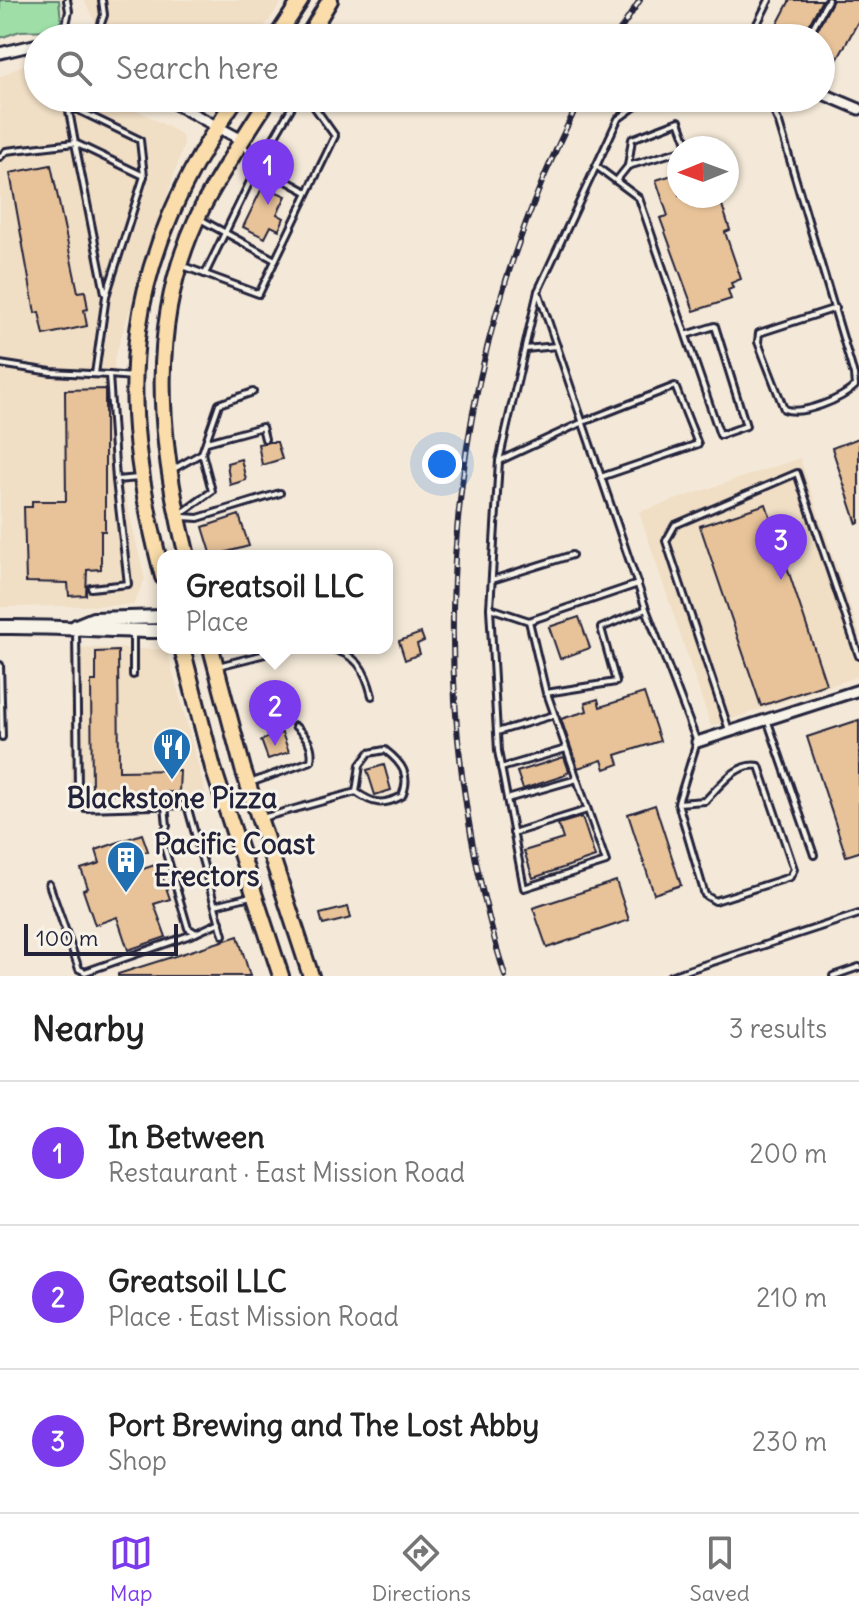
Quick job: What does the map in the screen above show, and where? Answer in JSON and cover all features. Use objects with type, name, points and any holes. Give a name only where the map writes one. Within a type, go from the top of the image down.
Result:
[{"type":"main road","points":[[285,24],[300,0]]},
{"type":"main road","points":[[317,23],[330,0]]},
{"type":"main road","points":[[157,552],[139,478],[134,377],[141,312],[158,247],[188,175],[227,112]]},
{"type":"main road","points":[[186,550],[167,472],[161,394],[164,350],[180,265],[198,217],[260,112]]},
{"type":"main road","points":[[76,626],[93,619],[157,617]]},
{"type":"main road","points":[[0,627],[76,626],[93,632],[157,631]]},
{"type":"main road","points":[[184,654],[213,768],[281,976]]},
{"type":"main road","points":[[213,654],[248,784],[311,976]]},
{"type":"street","points":[[0,53],[24,47]]},
{"type":"street","points":[[835,99],[859,109]]},
{"type":"street","points":[[191,112],[242,140]]},
{"type":"street","points":[[697,742],[768,722],[859,690]]},
{"type":"lane","points":[[66,24],[69,11],[67,0]]},
{"type":"lane","points":[[101,24],[104,15],[102,0]]},
{"type":"lane","points":[[757,24],[769,0]]},
{"type":"lane","points":[[815,24],[828,0]]},
{"type":"lane","points":[[69,112],[106,296]]},
{"type":"lane","points":[[82,112],[140,140],[144,176],[106,296],[95,374]]},
{"type":"lane","points":[[205,274],[258,165],[289,112]]},
{"type":"lane","points":[[180,265],[259,294],[335,136],[318,112]]},
{"type":"lane","points":[[529,621],[546,693],[606,862],[524,888],[497,732],[490,608],[499,461],[538,291],[618,119],[628,112]]},
{"type":"lane","points":[[774,112],[836,308],[855,386],[847,394],[801,410],[784,409],[758,342],[759,333],[836,308]]},
{"type":"lane","points":[[616,181],[628,166],[632,139],[679,121],[685,136]]},
{"type":"lane","points":[[242,140],[258,165],[308,193]]},
{"type":"lane","points":[[0,157],[6,151],[75,143],[144,176]]},
{"type":"lane","points":[[628,166],[667,155]]},
{"type":"lane","points":[[596,166],[639,198],[720,435],[746,426],[715,326],[686,335]]},
{"type":"lane","points":[[198,217],[224,235],[275,260]]},
{"type":"lane","points":[[538,291],[646,609],[697,742],[678,803],[705,895],[715,901],[790,877],[794,869],[759,766],[750,764],[737,770],[705,801],[678,803]]},
{"type":"lane","points":[[525,349],[557,346]]},
{"type":"lane","points":[[0,364],[22,369],[134,377]]},
{"type":"lane","points":[[91,588],[128,584],[116,480],[109,375]]},
{"type":"lane","points":[[499,461],[583,422],[675,386],[698,444],[601,477]]},
{"type":"lane","points":[[167,472],[202,453],[219,404],[253,392]]},
{"type":"lane","points":[[207,442],[262,427],[265,439]]},
{"type":"lane","points":[[177,516],[212,491],[202,453]]},
{"type":"lane","points":[[730,732],[666,541],[675,525],[797,473],[859,656]]},
{"type":"lane","points":[[116,480],[139,478]]},
{"type":"lane","points":[[177,516],[198,518],[280,493]]},
{"type":"lane","points":[[492,580],[572,555]]},
{"type":"lane","points":[[490,608],[529,621],[638,584]]},
{"type":"lane","points":[[546,693],[616,682],[601,628],[646,609]]},
{"type":"lane","points":[[76,626],[78,788]]},
{"type":"lane","points":[[133,631],[133,675]]},
{"type":"lane","points":[[216,667],[266,654]]},
{"type":"lane","points":[[345,654],[356,658],[366,673],[372,696]]},
{"type":"lane","points":[[0,665],[2,737]]},
{"type":"lane","points":[[497,732],[554,715]]},
{"type":"lane","points":[[768,722],[814,855]]},
{"type":"lane","points":[[248,784],[311,761],[313,751],[306,736],[295,726]]},
{"type":"lane","points":[[501,768],[566,749]]},
{"type":"lane","points":[[385,750],[401,761],[407,782],[402,796],[389,803],[372,803],[356,792],[360,765],[369,753],[385,750]]},
{"type":"lane","points":[[507,799],[577,779]]},
{"type":"lane","points":[[259,819],[356,792]]},
{"type":"lane","points":[[165,805],[167,826],[161,836],[188,928],[196,933]]},
{"type":"lane","points":[[85,808],[187,805],[223,935]]},
{"type":"lane","points":[[513,833],[588,809]]},
{"type":"lane","points":[[49,884],[79,969],[85,972],[220,922]]},
{"type":"lane","points":[[215,905],[254,895]]},
{"type":"lane","points":[[670,976],[859,914]]},
{"type":"lane","points":[[833,976],[859,967]]},
{"type":"shaded area","points":[[84,0],[283,0],[267,24],[96,24]]},
{"type":"shaded area","points":[[24,65],[24,112],[141,112],[181,134],[184,144],[114,359],[117,462],[145,579],[133,605],[0,607],[0,77]]},
{"type":"shaded area","points":[[800,458],[859,633],[859,676],[711,726],[639,512]]},
{"type":"shaded area","points":[[70,648],[157,649],[157,654],[168,654],[206,794],[71,794]]},
{"type":"green space","points":[[0,0],[59,0],[59,24],[24,24],[24,31],[0,38]]},
{"type":"building","points":[[790,0],[822,0],[809,24],[777,24]]},
{"type":"building","points":[[833,0],[859,0],[859,20],[835,64],[835,24],[820,24]]},
{"type":"building","points":[[51,165],[78,292],[85,291],[88,309],[84,310],[87,326],[44,335],[39,312],[35,313],[10,173]]},
{"type":"building","points":[[667,177],[667,208],[723,208],[730,230],[725,232],[741,279],[731,283],[733,288],[728,290],[731,299],[694,311],[660,218],[668,216],[656,180]]},
{"type":"building","points":[[263,186],[286,196],[277,214],[284,218],[279,230],[271,226],[265,238],[243,227]]},
{"type":"building","points":[[105,389],[105,531],[101,531],[101,569],[87,570],[86,595],[69,596],[68,583],[26,582],[24,507],[32,507],[32,501],[66,501],[65,390]]},
{"type":"building","points":[[859,438],[859,523],[857,524],[832,448]]},
{"type":"building","points":[[277,442],[282,459],[262,465],[258,444]]},
{"type":"building","points":[[241,459],[246,480],[230,485],[227,463]]},
{"type":"building","points":[[766,504],[826,684],[761,706],[700,526]]},
{"type":"building","points":[[239,515],[249,546],[234,550],[210,550],[203,527]]},
{"type":"building","points":[[579,617],[590,648],[560,659],[549,627]]},
{"type":"building","points":[[421,633],[424,641],[417,644],[420,654],[405,660],[399,641]]},
{"type":"building","points":[[118,651],[119,771],[180,770],[179,792],[92,794],[91,681],[96,681],[96,652]]},
{"type":"building","points":[[644,693],[660,741],[616,755],[619,764],[605,769],[602,760],[578,768],[561,719],[587,711],[585,703],[598,699],[600,707]]},
{"type":"building","points":[[859,720],[859,852],[846,856],[807,737]]},
{"type":"building","points":[[282,733],[289,752],[268,759],[261,740]]},
{"type":"building","points":[[564,757],[569,771],[563,776],[523,789],[517,772]]},
{"type":"building","points":[[384,765],[391,790],[375,795],[367,770]]},
{"type":"building","points":[[655,805],[681,885],[654,894],[628,814]]},
{"type":"building","points":[[582,817],[595,857],[533,878],[524,851],[563,839],[558,824]]},
{"type":"building","name":"Pacific Coast Erectors","points":[[142,834],[148,851],[138,854],[143,869],[158,864],[170,899],[154,904],[166,937],[128,950],[117,917],[95,925],[83,890],[88,888],[81,869],[100,863],[96,850]]},
{"type":"building","points":[[616,881],[629,920],[547,948],[533,908]]},
{"type":"building","points":[[348,907],[351,918],[323,925],[320,914]]},
{"type":"building","name":"Pacific Coast Erectors","points":[[238,936],[250,976],[118,976],[118,974]]},
{"type":"railway","points":[[624,24],[640,0]]},
{"type":"railway","points":[[505,976],[477,865],[460,754],[453,641],[457,530],[472,419],[498,309],[534,202],[575,112]]},
{"type":"place","name":"In Between","points":[[268,205]]},
{"type":"place","name":"Port Brewing and The Lost Abby","points":[[781,580]]},
{"type":"place","name":"Greatsoil LLC","points":[[275,746]]},
{"type":"place","name":"Blackstone Pizza","points":[[172,781]]},
{"type":"place","name":"Pacific Coast Erectors","points":[[126,894]]}]
